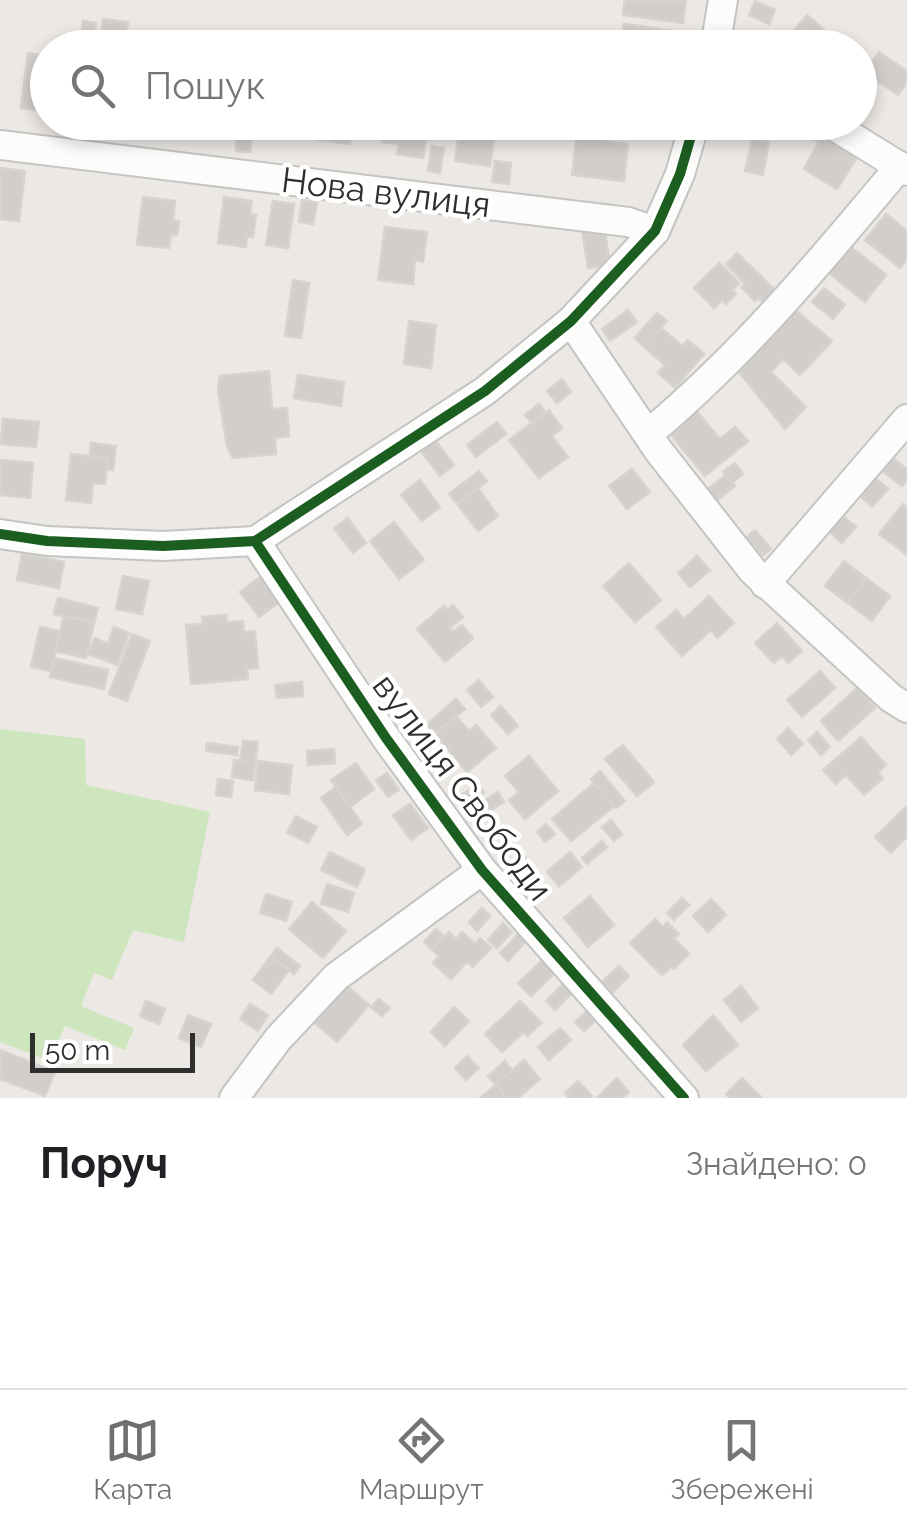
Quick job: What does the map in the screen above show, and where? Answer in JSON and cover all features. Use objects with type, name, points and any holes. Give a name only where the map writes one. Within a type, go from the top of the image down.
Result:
[{"type":"street","points":[[718,30],[724,0]]},
{"type":"street","points":[[0,534],[47,542],[163,546],[255,541],[485,391],[571,321],[656,230],[690,140]]},
{"type":"street","points":[[648,434],[692,397],[787,302],[903,168],[857,140]]},
{"type":"street","name":"Нова вулиця","points":[[0,145],[628,222],[656,230]]},
{"type":"street","points":[[571,321],[648,434],[765,584],[907,708]]},
{"type":"street","points":[[765,584],[907,419]]},
{"type":"street","name":"вулиця Свободи","points":[[255,541],[386,738],[482,870],[684,1098]]},
{"type":"street","points":[[234,1098],[278,1039],[336,977],[482,870]]},
{"type":"green space","points":[[0,729],[85,739],[86,785],[210,812],[184,942],[133,930],[112,980],[94,973],[81,1006],[134,1028],[125,1050],[65,1026],[50,1061],[0,1042]]},
{"type":"building","points":[[625,0],[686,0],[683,23],[623,15]]},
{"type":"building","points":[[755,1],[775,10],[769,24],[749,15]]},
{"type":"building","points":[[807,15],[824,30],[794,30]]},
{"type":"building","points":[[103,19],[128,22],[127,30],[101,30]]},
{"type":"building","points":[[83,21],[96,23],[95,30],[82,30]]},
{"type":"building","points":[[624,24],[668,30],[623,30]]},
{"type":"building","points":[[879,52],[907,71],[907,82],[898,95],[877,81]]},
{"type":"building","points":[[28,53],[30,109],[21,108]]},
{"type":"building","points":[[236,140],[251,140],[250,152],[236,151]]},
{"type":"building","points":[[318,140],[351,140],[350,144]]},
{"type":"building","points":[[426,140],[423,158],[397,154],[399,144],[382,142]]},
{"type":"building","points":[[458,140],[494,140],[490,166],[455,161]]},
{"type":"building","points":[[576,140],[628,144],[624,181],[572,175]]},
{"type":"building","points":[[752,140],[769,142],[763,175],[745,171]]},
{"type":"building","points":[[815,140],[837,140],[859,154],[837,189],[804,169],[819,142]]},
{"type":"building","points":[[432,146],[444,148],[440,173],[428,171]]},
{"type":"building","points":[[495,161],[511,163],[509,184],[492,182]]},
{"type":"building","points":[[0,168],[25,171],[19,221],[0,219]]},
{"type":"building","points":[[143,197],[175,201],[173,220],[179,221],[169,248],[137,245]]},
{"type":"building","points":[[224,197],[252,201],[250,214],[256,215],[253,237],[247,236],[246,247],[218,243]]},
{"type":"building","points":[[302,200],[317,203],[313,224],[299,222]]},
{"type":"building","points":[[273,201],[294,204],[288,248],[266,245]]},
{"type":"building","points":[[886,214],[907,231],[907,259],[900,268],[865,240]]},
{"type":"building","points":[[604,226],[610,265],[588,268],[582,229]]},
{"type":"building","points":[[385,227],[427,232],[423,262],[415,260],[413,284],[378,280]]},
{"type":"building","points":[[850,246],[886,275],[865,302],[829,273]]},
{"type":"building","points":[[737,253],[779,294],[767,306],[759,298],[755,301],[741,287],[745,284],[726,264]]},
{"type":"building","points":[[719,263],[739,283],[732,290],[736,294],[726,304],[722,300],[714,308],[694,288]]},
{"type":"building","points":[[293,280],[309,283],[301,338],[285,336]]},
{"type":"building","points":[[824,288],[845,305],[833,319],[812,302]]},
{"type":"building","points":[[792,307],[832,341],[800,375],[783,359],[771,372],[806,407],[785,429],[734,366]]},
{"type":"building","points":[[628,310],[637,322],[610,341],[602,329]]},
{"type":"building","points":[[657,313],[667,321],[644,347],[635,338]]},
{"type":"building","points":[[409,321],[436,325],[431,368],[404,364]]},
{"type":"building","points":[[661,328],[682,346],[688,340],[704,354],[675,388],[658,373],[665,365],[644,347]]},
{"type":"building","points":[[269,371],[272,409],[287,408],[289,436],[275,438],[276,454],[233,458],[227,446],[218,390],[220,376]]},
{"type":"building","points":[[298,375],[344,382],[341,406],[294,398]]},
{"type":"building","points":[[562,379],[571,392],[557,403],[547,391]]},
{"type":"building","points":[[539,404],[546,413],[532,423],[525,415]]},
{"type":"building","points":[[693,407],[720,439],[735,427],[748,441],[705,476],[666,429]]},
{"type":"building","points":[[549,410],[562,428],[552,436],[568,457],[539,478],[509,440]]},
{"type":"building","points":[[3,419],[39,422],[36,447],[1,444]]},
{"type":"building","points":[[497,422],[506,434],[476,457],[467,445]]},
{"type":"building","points":[[435,440],[454,465],[440,476],[420,450]]},
{"type":"building","points":[[91,443],[116,446],[113,470],[107,469],[108,458],[90,456]]},
{"type":"building","points":[[71,454],[108,458],[105,484],[93,483],[91,503],[66,500]]},
{"type":"building","points":[[892,458],[907,469],[907,480],[902,486],[882,471]]},
{"type":"building","points":[[0,460],[33,463],[30,498],[0,495]]},
{"type":"building","points":[[735,463],[743,474],[732,483],[723,472]]},
{"type":"building","points":[[632,469],[650,492],[627,509],[609,486]]},
{"type":"building","points":[[479,471],[487,481],[457,504],[449,494]]},
{"type":"building","points":[[726,475],[735,486],[717,501],[707,490]]},
{"type":"building","points":[[876,479],[888,489],[872,507],[860,496]]},
{"type":"building","points":[[420,480],[440,507],[422,521],[401,495]]},
{"type":"building","points":[[478,488],[498,516],[478,531],[457,504]]},
{"type":"building","points":[[903,504],[907,507],[907,555],[879,534]]},
{"type":"building","points":[[843,516],[856,527],[842,543],[830,532]]},
{"type":"building","points":[[348,518],[366,543],[353,553],[334,528]]},
{"type":"building","points":[[394,522],[424,560],[399,579],[370,541]]},
{"type":"building","points":[[755,530],[771,549],[763,555],[747,537]]},
{"type":"building","points":[[22,554],[64,562],[59,588],[17,580]]},
{"type":"building","points":[[697,556],[710,570],[690,587],[678,573]]},
{"type":"building","points":[[844,561],[866,578],[848,603],[825,586]]},
{"type":"building","points":[[629,563],[661,600],[635,622],[603,586]]},
{"type":"building","points":[[263,575],[281,601],[259,617],[240,592]]},
{"type":"building","points":[[123,576],[149,581],[142,614],[116,609]]},
{"type":"building","points":[[866,578],[890,596],[872,621],[848,603]]},
{"type":"building","points":[[709,596],[734,623],[717,638],[711,630],[682,656],[656,627],[676,610],[684,619]]},
{"type":"building","points":[[58,598],[98,608],[94,623],[54,614]]},
{"type":"building","points":[[453,605],[463,617],[449,628],[453,632],[462,625],[473,638],[445,662],[417,629],[444,606],[447,610]]},
{"type":"building","points":[[226,615],[227,622],[243,621],[244,632],[255,631],[258,668],[247,669],[248,679],[191,684],[186,625],[203,624],[202,617]]},
{"type":"building","points":[[64,616],[94,623],[86,658],[55,651]]},
{"type":"building","points":[[777,623],[802,651],[788,663],[782,656],[774,663],[755,643]]},
{"type":"building","points":[[40,627],[60,631],[51,671],[31,667]]},
{"type":"building","points":[[114,627],[129,633],[117,665],[88,654],[95,638],[108,644]]},
{"type":"building","points":[[132,634],[150,641],[127,701],[109,694]]},
{"type":"building","points":[[54,658],[108,670],[104,689],[50,677]]},
{"type":"building","points":[[820,671],[835,688],[802,717],[787,700]]},
{"type":"building","points":[[479,680],[493,697],[481,707],[467,690]]},
{"type":"building","points":[[302,682],[303,696],[277,698],[275,685]]},
{"type":"building","points":[[857,688],[875,708],[838,741],[821,721]]},
{"type":"building","points":[[456,699],[465,709],[435,734],[427,724]]},
{"type":"building","points":[[501,706],[518,726],[508,734],[491,715]]},
{"type":"building","points":[[456,716],[469,731],[476,725],[496,748],[467,772],[435,734]]},
{"type":"building","points":[[788,728],[803,744],[791,755],[777,739]]},
{"type":"building","points":[[817,732],[830,747],[821,755],[808,740]]},
{"type":"building","points":[[861,737],[886,765],[878,772],[883,778],[864,795],[846,775],[836,784],[823,770]]},
{"type":"building","points":[[243,741],[258,742],[255,763],[240,761]]},
{"type":"building","points":[[207,743],[238,747],[237,755],[206,751]]},
{"type":"building","points":[[623,745],[654,782],[637,796],[605,759]]},
{"type":"building","points":[[334,749],[335,763],[308,765],[307,751]]},
{"type":"building","points":[[529,756],[558,791],[525,819],[509,800],[519,792],[505,776]]},
{"type":"building","points":[[234,760],[255,763],[253,780],[232,777]]},
{"type":"building","points":[[258,761],[292,765],[289,794],[255,790]]},
{"type":"building","points":[[356,763],[374,789],[350,807],[331,780]]},
{"type":"building","points":[[600,771],[625,801],[616,808],[591,779]]},
{"type":"building","points":[[387,773],[399,790],[388,797],[376,780]]},
{"type":"building","points":[[218,779],[233,781],[231,797],[216,795]]},
{"type":"building","points":[[594,783],[614,806],[571,841],[552,819]]},
{"type":"building","points":[[479,784],[484,793],[465,805],[460,796]]},
{"type":"building","points":[[336,787],[362,824],[347,835],[321,798]]},
{"type":"building","points":[[498,792],[504,802],[486,813],[480,803]]},
{"type":"building","points":[[410,804],[428,828],[411,840],[393,815]]},
{"type":"building","points":[[907,806],[907,837],[891,853],[875,837]]},
{"type":"building","points":[[296,816],[317,827],[308,843],[287,832]]},
{"type":"building","points":[[611,820],[622,834],[614,841],[602,827]]},
{"type":"building","points":[[546,824],[555,834],[545,842],[537,832]]},
{"type":"building","points":[[602,841],[607,847],[587,864],[582,858]]},
{"type":"building","points":[[330,852],[365,869],[357,887],[321,870]]},
{"type":"building","points":[[570,852],[582,867],[559,886],[547,872]]},
{"type":"building","points":[[522,854],[535,869],[524,878],[512,863]]},
{"type":"building","points":[[327,884],[354,893],[348,912],[321,904]]},
{"type":"building","points":[[266,894],[292,902],[286,921],[260,913]]},
{"type":"building","points":[[590,896],[614,925],[588,947],[564,918]]},
{"type":"building","points":[[682,898],[689,905],[674,920],[667,913]]},
{"type":"building","points":[[711,899],[726,915],[708,932],[693,916]]},
{"type":"building","points":[[312,902],[346,931],[323,958],[289,929]]},
{"type":"building","points":[[482,908],[490,916],[477,931],[469,922]]},
{"type":"building","points":[[655,919],[663,927],[667,922],[679,934],[674,938],[689,954],[662,975],[630,943]]},
{"type":"building","points":[[503,923],[512,932],[497,948],[488,940]]},
{"type":"building","points":[[436,929],[444,936],[432,950],[424,942]]},
{"type":"building","points":[[522,930],[529,938],[508,961],[500,953]]},
{"type":"building","points":[[449,932],[456,939],[462,932],[475,944],[480,938],[491,948],[473,967],[467,962],[451,979],[433,963],[439,956],[432,950]]},
{"type":"building","points":[[277,948],[300,966],[294,974],[271,956]]},
{"type":"building","points":[[271,956],[289,970],[271,994],[253,980]]},
{"type":"building","points":[[546,957],[558,970],[531,996],[518,983]]},
{"type":"building","points":[[619,966],[629,976],[613,992],[602,982]]},
{"type":"building","points":[[567,980],[576,989],[555,1010],[546,1001]]},
{"type":"building","points":[[347,986],[369,1005],[337,1042],[315,1023]]},
{"type":"building","points":[[741,986],[758,1008],[741,1022],[724,1000]]},
{"type":"building","points":[[379,999],[390,1008],[382,1016],[371,1007]]},
{"type":"building","points":[[146,1001],[165,1009],[159,1024],[140,1016]]},
{"type":"building","points":[[520,1001],[542,1023],[527,1036],[524,1032],[502,1052],[485,1034]]},
{"type":"building","points":[[250,1004],[268,1015],[258,1031],[240,1019]]},
{"type":"building","points":[[454,1007],[469,1021],[445,1046],[431,1032]]},
{"type":"building","points":[[590,1008],[599,1018],[584,1031],[575,1022]]},
{"type":"building","points":[[188,1015],[211,1024],[201,1047],[179,1038]]},
{"type":"building","points":[[713,1015],[738,1045],[706,1071],[683,1045]]},
{"type":"building","points":[[560,1028],[571,1040],[549,1060],[538,1047]]},
{"type":"building","points":[[0,1050],[55,1072],[45,1096],[0,1079]]},
{"type":"building","points":[[467,1056],[479,1068],[466,1080],[455,1068]]},
{"type":"building","points":[[524,1060],[540,1079],[518,1098],[507,1098],[496,1085]]},
{"type":"building","points":[[505,1061],[512,1070],[496,1085],[488,1076]]},
{"type":"building","points":[[617,1078],[629,1092],[622,1098],[597,1098]]},
{"type":"building","points":[[742,1078],[762,1098],[730,1098],[726,1094]]},
{"type":"building","points":[[578,1081],[590,1098],[569,1098],[565,1093]]},
{"type":"building","points":[[496,1085],[503,1098],[480,1098]]},
{"type":"cycle path","points":[[0,534],[47,541],[163,546],[255,541],[485,391],[571,321],[655,231],[690,140]]},
{"type":"cycle path","points":[[255,541],[386,738],[482,870],[684,1098]]}]
